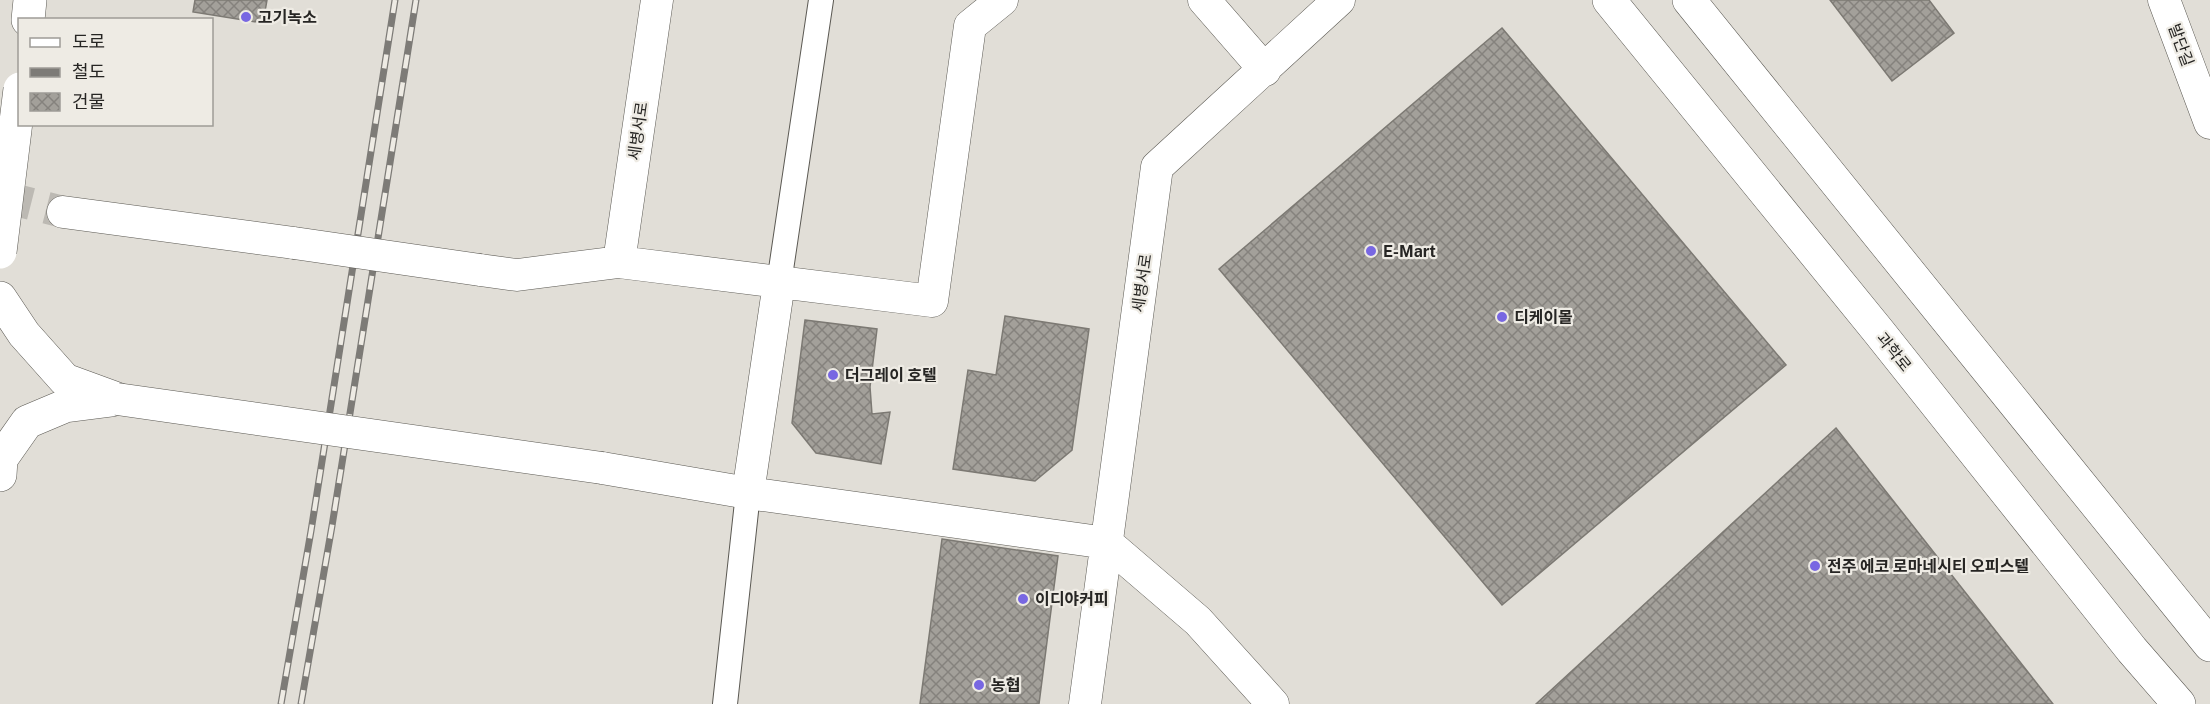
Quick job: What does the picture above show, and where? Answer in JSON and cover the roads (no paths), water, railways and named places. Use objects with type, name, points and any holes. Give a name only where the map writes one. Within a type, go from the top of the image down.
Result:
[{"type":"street","points":[[28,18],[30,0]]},
{"type":"street","name":"세병서로","points":[[619,262],[657,0]]},
{"type":"street","points":[[725,704],[748,494],[821,0]]},
{"type":"street","points":[[63,212],[517,275],[619,262],[932,301],[970,26],[1002,0]]},
{"type":"street","points":[[1204,0],[1264,70]]},
{"type":"street","name":"세병서로","points":[[1085,704],[1157,167],[1339,0]]},
{"type":"street","name":"과학로","points":[[1609,0],[1879,332],[2132,650],[2179,704]]},
{"type":"street","points":[[1689,0],[2210,645]]},
{"type":"street","name":"발단길","points":[[2164,0],[2210,123]]},
{"type":"street","points":[[0,252],[18,104]]},
{"type":"street","points":[[0,298],[24,334],[65,380],[117,399],[602,468],[748,494],[1107,543],[1198,621],[1273,704]]},
{"type":"street","points":[[0,475],[1,459],[27,422],[65,406],[117,399]]},
{"type":"tunnel","points":[[0,196],[63,212]]},
{"type":"railway","points":[[281,704],[311,531],[395,0]]},
{"type":"railway","points":[[301,704],[332,526],[416,0]]},
{"type":"place","name":"고기녹소","points":[[246,17]]},
{"type":"place","name":"E-Mart","points":[[1371,251]]},
{"type":"place","name":"디케이몰","points":[[1502,317]]},
{"type":"place","name":"더그레이 호텔","points":[[833,375]]},
{"type":"place","name":"전주 에코 로마네시티 오피스텔","points":[[1815,566]]},
{"type":"place","name":"이디야커피","points":[[1023,599]]},
{"type":"place","name":"농협","points":[[979,685]]}]
